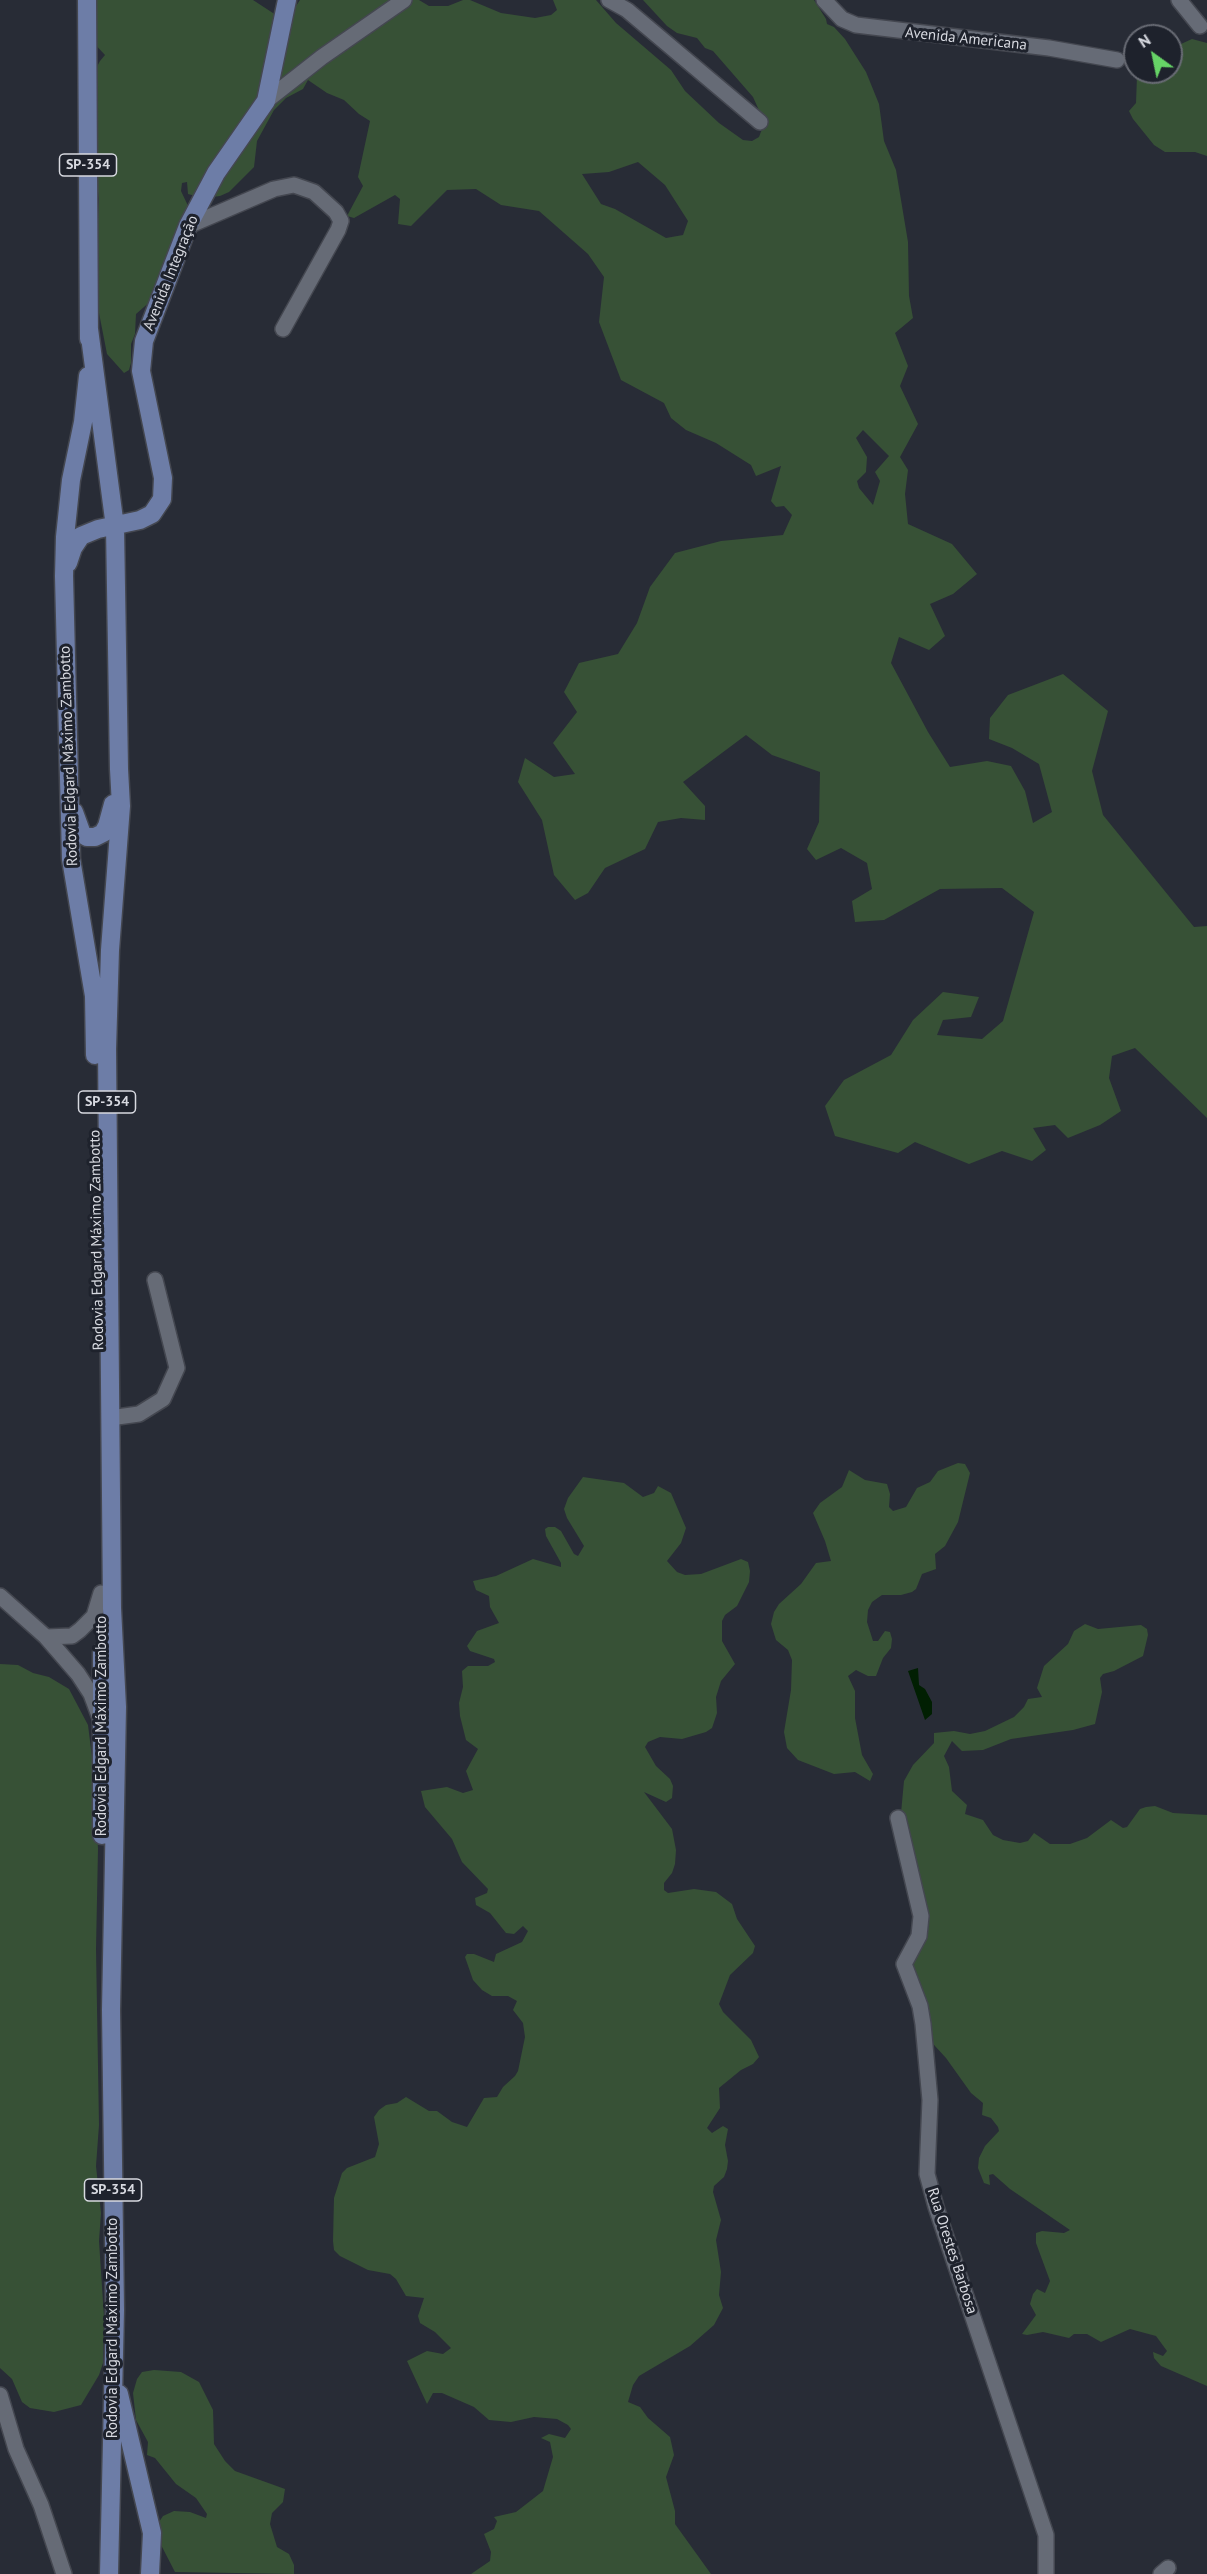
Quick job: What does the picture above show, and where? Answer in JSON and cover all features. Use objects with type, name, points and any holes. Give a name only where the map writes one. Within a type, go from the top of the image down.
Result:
[{"type":"main road","name":"Rodovia Edgard Máximo Zambotto","points":[[87,0],[89,329],[87,393],[71,480],[65,537],[64,576],[71,859],[94,996],[104,1726],[101,1941],[111,2010]]},
{"type":"main road","name":"Avenida Integração","points":[[116,547],[139,521],[152,514],[158,507],[163,493],[163,478],[144,387],[141,356],[149,327],[188,226],[216,173],[266,100],[287,0]]},
{"type":"main road","name":"Rodovia Edgard Máximo Zambotto","points":[[89,329],[115,527],[121,806],[110,950],[107,1049],[112,1608],[117,1707],[111,2010],[115,2310],[109,2574]]},
{"type":"main road","points":[[112,499],[123,513],[139,521]]},
{"type":"main road","points":[[64,576],[72,548],[81,536],[90,531],[139,521]]},
{"type":"main road","points":[[70,787],[78,828],[87,837],[95,837],[103,833],[107,826],[119,769]]},
{"type":"main road","points":[[113,2370],[152,2534],[150,2574]]},
{"type":"street","points":[[266,100],[322,57],[404,0]]},
{"type":"street","points":[[609,0],[627,10],[760,122]]},
{"type":"street","name":"Avenida Americana","points":[[824,0],[842,19],[856,25],[1049,48],[1117,60]]},
{"type":"street","points":[[1179,0],[1200,26]]},
{"type":"street","points":[[188,226],[274,189],[294,185],[314,192],[336,212],[340,221],[338,230],[283,329]]},
{"type":"street","points":[[110,1419],[139,1414],[163,1399],[177,1368],[155,1280]]},
{"type":"street","points":[[46,1637],[72,1636],[80,1630],[94,1616],[101,1593]]},
{"type":"street","points":[[0,1596],[46,1637],[78,1674],[91,1694],[104,1726]]},
{"type":"street","name":"Rua Orestes Barbosa","points":[[898,1818],[921,1916],[919,1936],[904,1964],[920,2006],[926,2055],[930,2100],[927,2174],[1046,2535],[1046,2574]]},
{"type":"street","points":[[0,2395],[16,2449],[42,2505],[64,2574]]},
{"type":"shaded area","points":[[88,0],[253,0],[276,15],[290,15],[300,0],[419,0],[429,6],[448,6],[463,0],[470,0],[501,13],[535,18],[551,15],[557,10],[553,0],[596,0],[616,23],[671,70],[685,91],[719,123],[743,140],[752,141],[759,137],[762,129],[762,117],[753,97],[713,51],[705,48],[697,38],[677,33],[667,26],[643,0],[814,0],[827,24],[834,27],[845,39],[866,72],[879,104],[884,141],[896,170],[908,242],[909,296],[913,318],[895,333],[908,366],[900,386],[918,424],[900,457],[908,470],[905,494],[908,524],[952,544],[977,574],[953,594],[930,604],[945,636],[929,650],[899,637],[891,663],[928,732],[950,767],[987,761],[1011,766],[1025,791],[1033,823],[1052,812],[1039,764],[1012,748],[989,739],[990,718],[1008,695],[1063,674],[1108,711],[1092,771],[1103,815],[1194,927],[1207,926],[1207,1118],[1135,1048],[1112,1056],[1109,1078],[1121,1111],[1100,1125],[1068,1138],[1055,1125],[1033,1128],[1046,1150],[1032,1161],[1002,1151],[969,1164],[915,1142],[898,1153],[835,1136],[825,1106],[844,1080],[891,1055],[913,1020],[943,992],[979,997],[971,1017],[943,1020],[937,1035],[982,1039],[1003,1021],[1034,912],[1002,888],[940,889],[884,920],[855,922],[852,901],[872,889],[867,863],[841,848],[816,860],[807,849],[819,822],[820,772],[772,755],[746,735],[683,782],[705,806],[705,820],[681,818],[658,822],[645,849],[605,868],[588,893],[575,900],[554,875],[542,820],[518,782],[525,758],[554,777],[575,774],[553,743],[577,712],[564,692],[579,663],[618,654],[637,623],[650,587],[675,553],[721,541],[783,535],[792,515],[784,506],[776,507],[771,501],[781,466],[756,476],[751,465],[716,443],[686,430],[671,418],[664,403],[621,380],[599,322],[604,277],[588,254],[539,211],[501,205],[476,189],[447,190],[411,226],[398,224],[400,199],[395,195],[354,218],[347,216],[363,186],[358,177],[370,121],[344,100],[327,93],[308,80],[303,89],[286,98],[274,110],[257,141],[254,167],[229,192],[220,196],[203,198],[188,194],[187,182],[182,183],[181,191],[190,210],[152,300],[136,314],[135,334],[131,344],[131,363],[129,370],[124,373],[107,354],[99,313],[97,238],[99,199],[95,170],[93,74],[105,55],[91,40]],"holes":[[[638,162],[665,185],[688,221],[683,235],[666,238],[615,209],[601,204],[582,174],[609,172]],[[863,430],[889,456],[875,472],[880,481],[873,505],[859,488],[857,481],[866,472],[867,457],[856,438]]]},
{"type":"shaded area","points":[[1192,39],[1207,43],[1207,156],[1195,152],[1165,152],[1154,145],[1129,111],[1136,103],[1137,84],[1183,84],[1183,43]]},
{"type":"shaded area","points":[[958,1463],[965,1464],[970,1473],[958,1522],[945,1546],[935,1554],[936,1569],[922,1574],[916,1589],[912,1592],[901,1595],[882,1595],[872,1602],[868,1610],[867,1622],[873,1641],[878,1641],[885,1631],[890,1632],[891,1648],[883,1658],[876,1676],[868,1676],[856,1670],[848,1676],[855,1691],[855,1718],[862,1755],[873,1774],[870,1781],[855,1772],[834,1774],[798,1760],[787,1748],[784,1732],[791,1690],[792,1660],[788,1650],[776,1640],[771,1624],[779,1604],[801,1584],[816,1563],[831,1561],[813,1513],[820,1503],[842,1487],[849,1470],[865,1480],[887,1484],[890,1494],[889,1507],[893,1511],[906,1507],[917,1488],[930,1482],[938,1471]]},
{"type":"shaded area","points":[[583,1477],[624,1483],[643,1497],[654,1493],[658,1486],[671,1493],[686,1528],[681,1543],[667,1561],[677,1572],[685,1575],[701,1574],[741,1559],[748,1562],[750,1571],[749,1582],[737,1606],[725,1615],[722,1621],[722,1641],[735,1664],[721,1681],[716,1697],[717,1713],[712,1728],[682,1739],[660,1737],[648,1742],[645,1747],[656,1766],[670,1779],[673,1786],[672,1798],[666,1802],[644,1792],[672,1829],[676,1850],[675,1864],[672,1873],[664,1883],[664,1890],[668,1893],[694,1889],[716,1892],[732,1904],[737,1919],[755,1946],[753,1953],[730,1975],[719,2004],[723,2012],[751,2040],[759,2057],[753,2064],[741,2070],[719,2088],[720,2108],[707,2128],[712,2133],[723,2126],[728,2129],[725,2145],[727,2169],[724,2177],[714,2186],[713,2192],[721,2220],[716,2240],[721,2272],[719,2295],[723,2308],[714,2325],[690,2346],[639,2376],[633,2385],[628,2402],[640,2407],[648,2418],[670,2437],[674,2455],[666,2477],[675,2511],[675,2524],[711,2574],[471,2574],[490,2561],[491,2552],[484,2534],[494,2529],[497,2521],[494,2517],[516,2512],[543,2491],[553,2457],[550,2442],[541,2438],[549,2434],[565,2438],[571,2429],[557,2419],[534,2417],[511,2422],[489,2420],[474,2407],[442,2393],[433,2393],[427,2404],[407,2361],[427,2351],[443,2354],[451,2348],[435,2332],[420,2323],[418,2316],[424,2298],[406,2296],[396,2279],[390,2274],[368,2270],[340,2256],[334,2250],[334,2198],[342,2173],[347,2168],[375,2157],[379,2144],[374,2117],[379,2110],[406,2097],[429,2111],[437,2111],[452,2122],[467,2127],[484,2098],[497,2097],[518,2071],[525,2037],[523,2023],[513,2010],[517,2001],[508,1996],[492,1996],[482,1990],[473,1980],[465,1957],[467,1954],[474,1954],[494,1962],[496,1954],[522,1942],[528,1931],[523,1926],[514,1934],[506,1933],[490,1913],[476,1905],[475,1898],[487,1893],[488,1889],[462,1862],[452,1839],[425,1807],[421,1791],[447,1787],[463,1793],[473,1790],[466,1771],[478,1749],[466,1740],[460,1716],[462,1671],[468,1666],[488,1666],[495,1662],[494,1659],[470,1651],[467,1646],[477,1631],[499,1623],[490,1607],[489,1596],[476,1590],[473,1581],[496,1576],[533,1559],[561,1567],[546,1536],[545,1529],[548,1527],[555,1527],[561,1531],[574,1554],[578,1556],[584,1546],[564,1509],[568,1498]]},
{"type":"shaded area","points":[[1085,1624],[1098,1629],[1141,1625],[1147,1629],[1148,1635],[1143,1656],[1103,1674],[1100,1678],[1102,1692],[1095,1724],[1073,1730],[1011,1739],[983,1750],[962,1751],[952,1741],[944,1756],[949,1767],[952,1791],[967,1805],[965,1814],[983,1820],[993,1835],[1003,1840],[1020,1843],[1028,1841],[1034,1833],[1050,1844],[1070,1844],[1087,1838],[1111,1820],[1123,1828],[1127,1827],[1140,1809],[1146,1807],[1155,1806],[1173,1813],[1207,1815],[1207,2386],[1161,2366],[1154,2358],[1153,2352],[1163,2356],[1167,2351],[1156,2336],[1130,2329],[1101,2342],[1087,2334],[1074,2334],[1069,2338],[1043,2332],[1022,2334],[1036,2315],[1030,2304],[1033,2294],[1037,2289],[1045,2293],[1050,2281],[1036,2243],[1036,2233],[1042,2231],[1064,2233],[1070,2230],[1010,2189],[993,2174],[989,2175],[990,2185],[984,2183],[978,2168],[979,2158],[985,2146],[999,2131],[998,2127],[991,2118],[982,2115],[983,2103],[971,2093],[946,2058],[924,2034],[904,1963],[918,1921],[896,1848],[895,1837],[901,1813],[904,1781],[913,1765],[934,1743],[934,1733],[954,1731],[970,1734],[985,1731],[1014,1717],[1028,1699],[1042,1697],[1037,1688],[1044,1666],[1068,1644],[1074,1631]]},
{"type":"shaded area","points":[[0,1664],[18,1665],[33,1673],[49,1677],[69,1689],[88,1725],[94,1773],[98,1849],[96,1949],[99,2125],[96,2166],[101,2213],[99,2241],[104,2317],[103,2363],[99,2375],[81,2405],[54,2412],[30,2408],[22,2402],[12,2379],[0,2368]]},
{"type":"shaded area","points":[[918,1668],[919,1685],[925,1689],[932,1702],[932,1714],[925,1720],[908,1671]]},
{"type":"shaded area","points":[[154,2370],[181,2372],[199,2382],[213,2410],[214,2444],[225,2461],[235,2471],[285,2489],[283,2502],[272,2513],[270,2524],[277,2547],[289,2554],[294,2565],[294,2574],[175,2572],[160,2543],[159,2522],[163,2516],[174,2511],[190,2512],[206,2518],[207,2514],[196,2498],[176,2484],[155,2458],[147,2455],[148,2442],[136,2420],[133,2393],[137,2379],[142,2372]]}]
